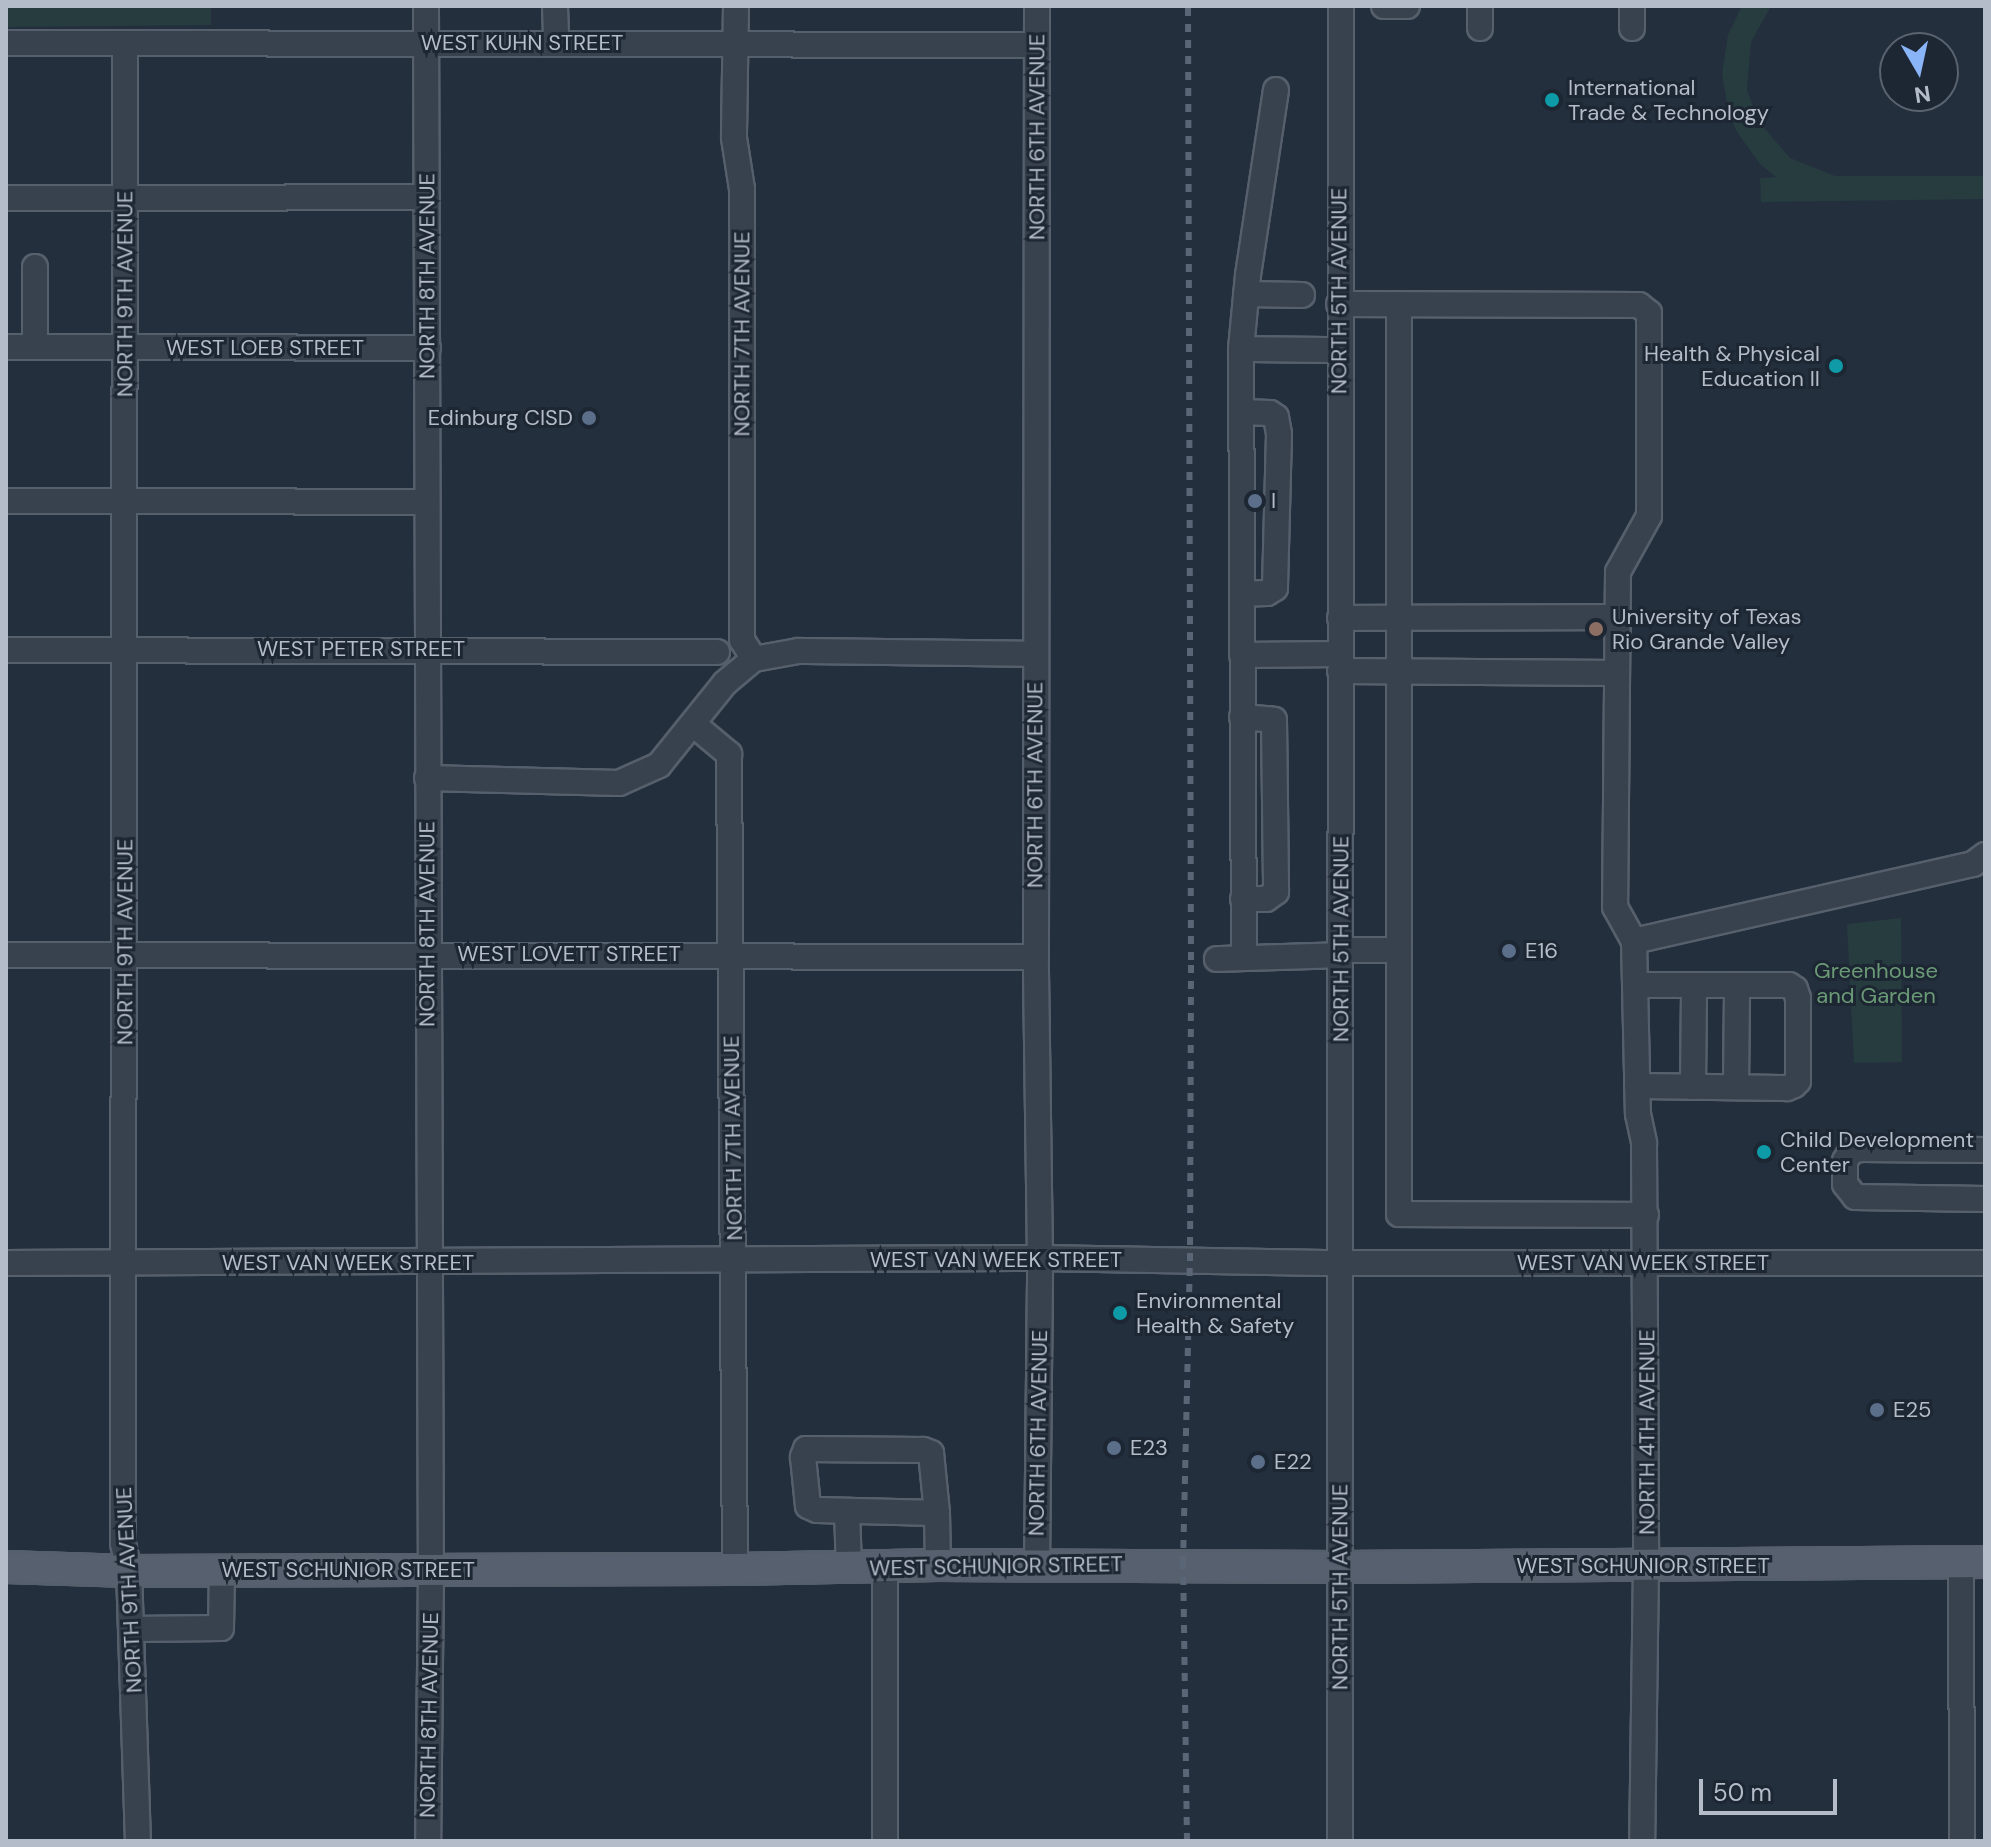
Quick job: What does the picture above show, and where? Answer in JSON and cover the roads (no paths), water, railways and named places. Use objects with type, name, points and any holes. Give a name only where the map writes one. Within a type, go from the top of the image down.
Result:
[{"type":"main road","name":"WEST SCHUNIOR STREET","points":[[6,1567],[222,1571],[1973,1562]]},
{"type":"street","name":"NORTH 8TH AVENUE","points":[[426,6],[431,1570],[428,1841]]},
{"type":"street","points":[[555,6],[556,42]]},
{"type":"street","name":"NORTH 7TH AVENUE","points":[[736,6],[734,138],[742,189],[742,640],[754,659]]},
{"type":"street","name":"NORTH 6TH AVENUE","points":[[1037,6],[1035,654],[1040,1258],[1037,1565]]},
{"type":"street","name":"NORTH 5TH AVENUE","points":[[1340,1841],[1341,6]]},
{"type":"street","points":[[1384,6],[1407,6]]},
{"type":"street","name":"WEST KUHN STREET","points":[[6,43],[556,42],[736,47],[1037,45]]},
{"type":"street","name":"NORTH 9TH AVENUE","points":[[125,43],[123,1543],[129,1571],[138,1841]]},
{"type":"street","points":[[1244,958],[1241,349],[1246,294],[1276,90]]},
{"type":"street","points":[[6,198],[427,197]]},
{"type":"street","points":[[35,267],[35,347]]},
{"type":"street","points":[[1246,294],[1302,295]]},
{"type":"street","points":[[1339,304],[1639,305],[1648,309],[1649,516],[1618,572],[1615,907],[1634,941],[1973,864],[1985,855]]},
{"type":"street","points":[[1399,304],[1399,1214],[1646,1215]]},
{"type":"street","name":"WEST LOEB STREET","points":[[6,347],[428,348]]},
{"type":"street","points":[[1241,349],[1339,350]]},
{"type":"street","points":[[1241,412],[1270,413],[1276,417],[1279,434],[1275,588],[1267,593],[1242,594]]},
{"type":"street","points":[[6,501],[427,502]]},
{"type":"street","points":[[1340,618],[1618,617]]},
{"type":"street","name":"WEST PETER STREET","points":[[6,650],[717,652]]},
{"type":"street","points":[[427,778],[619,783],[659,765],[725,683],[754,659],[798,651],[1035,654]]},
{"type":"street","points":[[1242,655],[1398,671],[1617,673]]},
{"type":"street","points":[[1242,717],[1274,720],[1276,892],[1266,899],[1243,899]]},
{"type":"street","name":"NORTH 7TH AVENUE","points":[[693,724],[729,754],[735,1569]]},
{"type":"street","name":"NORTH 4TH AVENUE","points":[[1634,941],[1638,1114],[1644,1143],[1647,1263],[1642,1841]]},
{"type":"street","points":[[1217,959],[1398,950]]},
{"type":"street","name":"WEST LOVETT STREET","points":[[6,955],[730,954],[1036,957]]},
{"type":"street","points":[[1635,985],[1789,985],[1795,989],[1798,1026],[1798,1081],[1787,1088],[1637,1086]]},
{"type":"street","points":[[1693,1087],[1694,985]]},
{"type":"street","points":[[1736,1087],[1737,985]]},
{"type":"street","points":[[1985,1150],[1862,1149],[1851,1151],[1845,1161],[1845,1184],[1855,1197],[1985,1199]]},
{"type":"street","name":"WEST VAN WEEK STREET","points":[[6,1263],[124,1265],[1040,1258],[1339,1263],[1985,1263]]},
{"type":"street","points":[[937,1513],[847,1511],[808,1506],[803,1457],[806,1449],[923,1450],[931,1453],[937,1513],[938,1565]]},
{"type":"street","points":[[847,1511],[849,1569]]},
{"type":"street","points":[[1962,1841],[1973,1562]]},
{"type":"street","points":[[885,1568],[885,1841]]},
{"type":"street","points":[[131,1629],[221,1628],[222,1571]]},
{"type":"railway","points":[[1187,1841],[1183,1564],[1190,1261],[1191,960],[1188,6]]},
{"type":"place","name":"International Trade & Technology","points":[[1552,100]]},
{"type":"place","name":"Health & Physical Education II","points":[[1836,366]]},
{"type":"place","name":"Edinburg CISD","points":[[589,418]]},
{"type":"place","name":"I","points":[[1255,501]]},
{"type":"place","name":"University of Texas Rio Grande Valley","points":[[1596,629]]},
{"type":"place","name":"E16","points":[[1509,951]]},
{"type":"place","name":"Child Development Center","points":[[1764,1152]]},
{"type":"place","name":"Environmental Health & Safety","points":[[1120,1313]]},
{"type":"place","name":"E25","points":[[1877,1410]]},
{"type":"place","name":"E23","points":[[1114,1448]]},
{"type":"place","name":"E22","points":[[1258,1462]]},
{"type":"park label","name":"Greenhouse and Garden","points":[[1876,982]]}]
